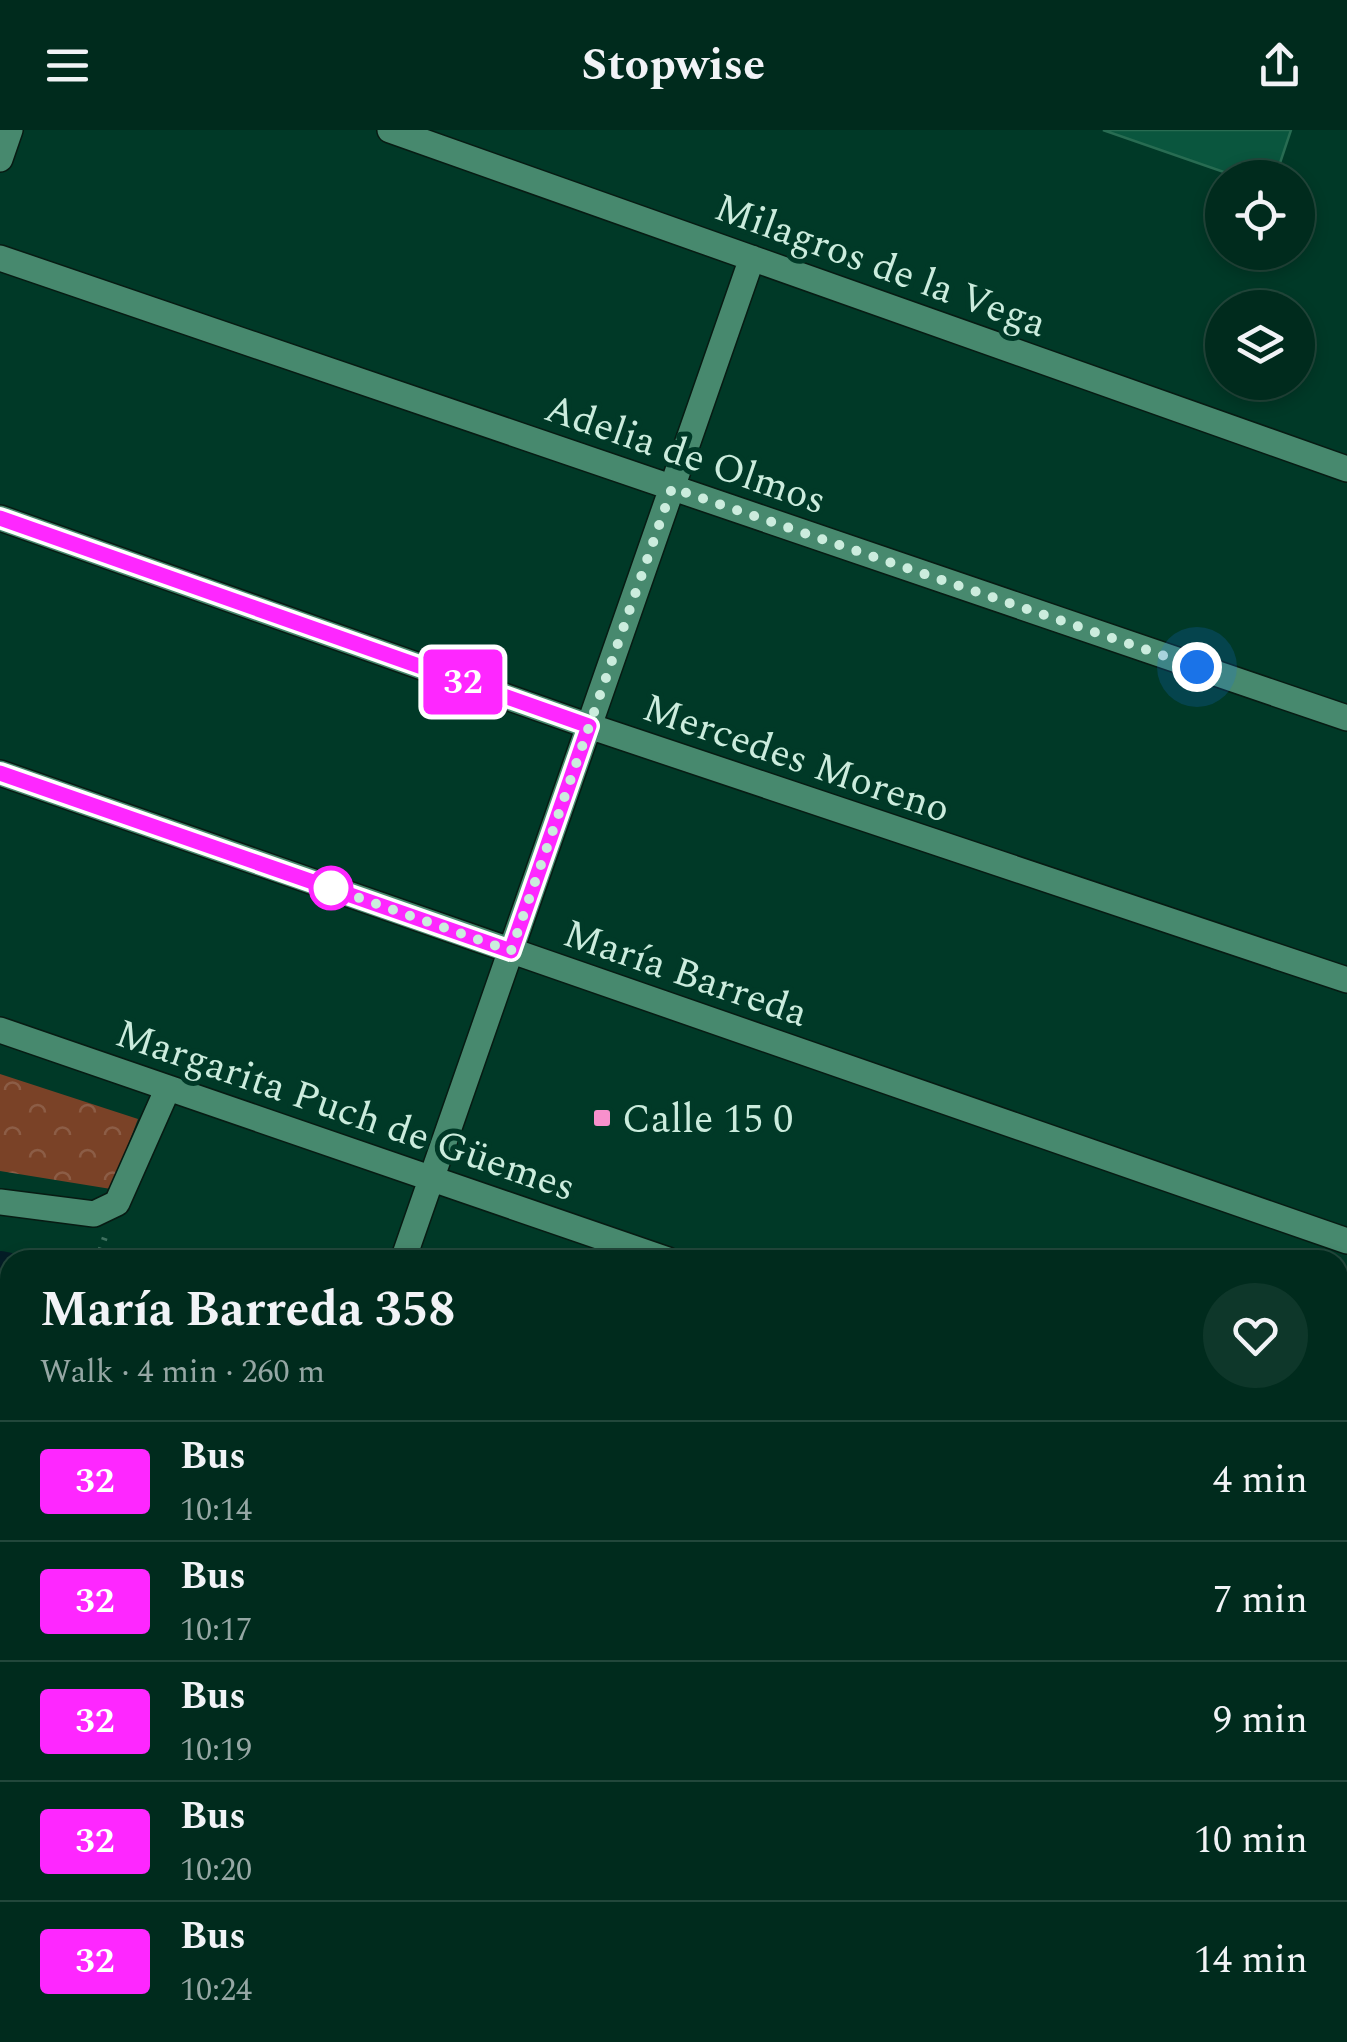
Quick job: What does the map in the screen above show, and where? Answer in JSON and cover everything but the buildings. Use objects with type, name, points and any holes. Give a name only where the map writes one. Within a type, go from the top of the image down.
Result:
[{"type":"street","points":[[0,159],[10,130]]},
{"type":"street","name":"Milagros de la Vega","points":[[390,130],[1347,469]]},
{"type":"street","name":"Adelia de Olmos","points":[[0,258],[1347,718]]},
{"type":"street","points":[[407,1250],[752,258]]},
{"type":"street","name":"Mercedes Moreno","points":[[0,518],[589,726],[1347,980]]},
{"type":"street","name":"María Barreda","points":[[0,773],[1347,1241]]},
{"type":"street","name":"Margarita Puch de Güemes","points":[[0,1030],[639,1250]]},
{"type":"street","points":[[0,1202],[94,1214],[117,1203],[168,1088]]},
{"type":"green space","points":[[0,1074],[138,1119],[111,1189],[0,1171]]},
{"type":"bus line","name":"32","points":[[0,518],[589,726],[511,951],[0,773]]},
{"type":"place","name":"Calle 15 0","points":[[602,1118]]},
{"type":"route","points":[[331,888],[328,887],[511,951],[672,488],[1197,667]]}]
